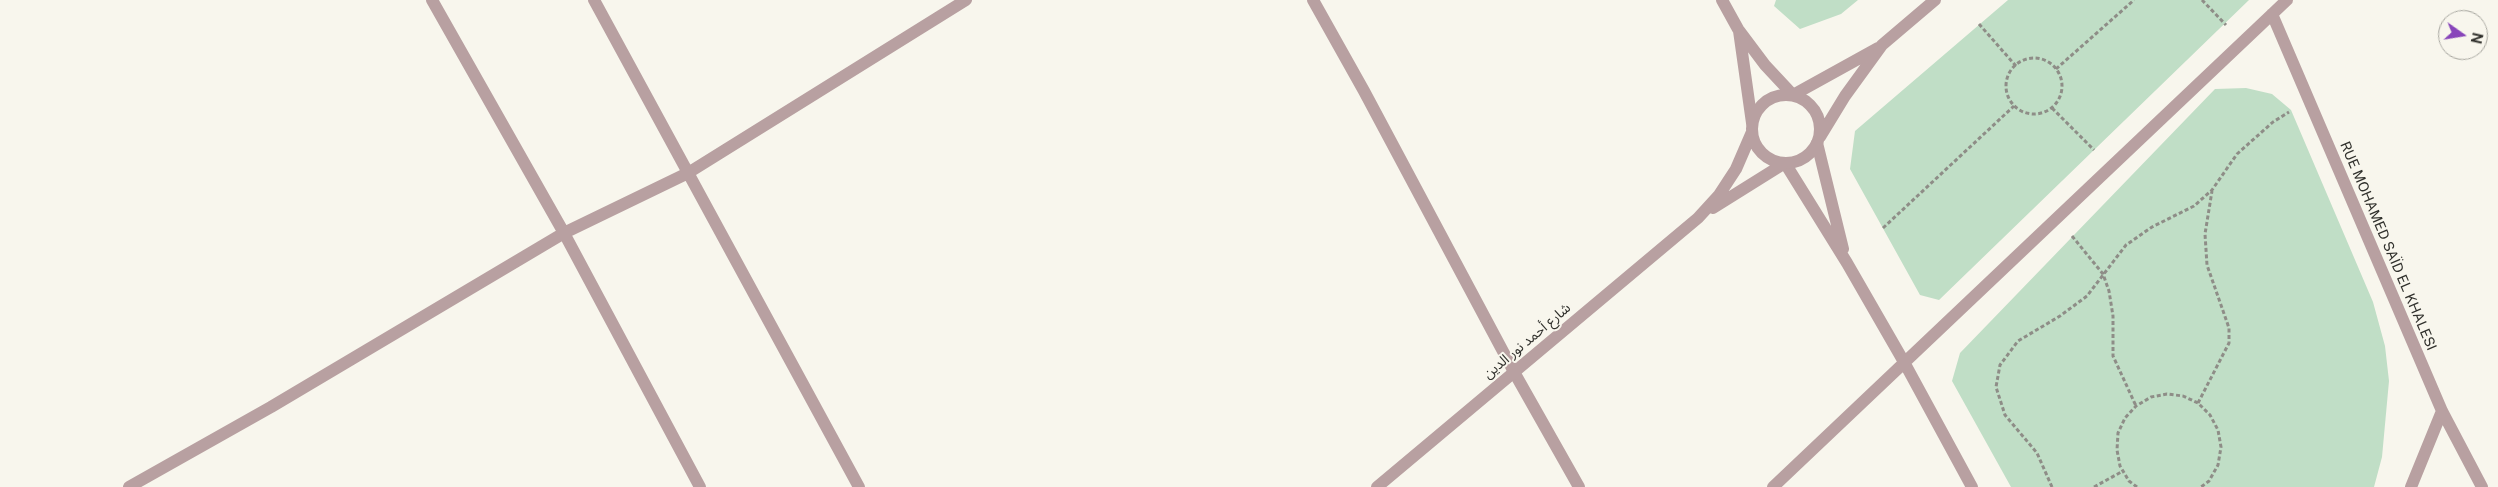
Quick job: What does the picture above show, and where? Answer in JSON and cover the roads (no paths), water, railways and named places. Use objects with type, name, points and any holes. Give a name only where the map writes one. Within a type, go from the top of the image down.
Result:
[{"type":"street","points":[[432,0],[564,233],[700,487]]},
{"type":"street","points":[[594,0],[859,487]]},
{"type":"street","points":[[129,487],[271,407],[564,233],[688,173],[966,0]]},
{"type":"street","points":[[1313,0],[1364,91],[1514,372],[1579,487]]},
{"type":"street","points":[[1722,0],[1738,28],[1765,64],[1793,95]]},
{"type":"street","points":[[1793,95],[1882,45],[1934,0]]},
{"type":"street","points":[[1773,487],[2287,0]]},
{"type":"street","name":"RUE MOHAMED SAÏD EL KHALESI","points":[[2272,14],[2442,411],[2482,487]]},
{"type":"street","points":[[1738,28],[1752,128],[1759,151],[1776,162],[1785,163],[1804,158],[1818,141],[1845,96],[1882,45]]},
{"type":"street","points":[[1752,128],[1756,112],[1762,104],[1782,94],[1793,95],[1804,100],[1812,107],[1818,117],[1820,128],[1818,141],[1847,263]]},
{"type":"street","name":"شارع أحمد نور الدين","points":[[1698,218],[1719,194],[1736,169],[1752,128]]},
{"type":"street","points":[[1785,163],[1847,263],[1904,362],[1972,487]]},
{"type":"street","name":"شارع أحمد نور الدين","points":[[1377,487],[1698,218],[1785,163]]},
{"type":"street","points":[[2411,487],[2442,411]]}]
